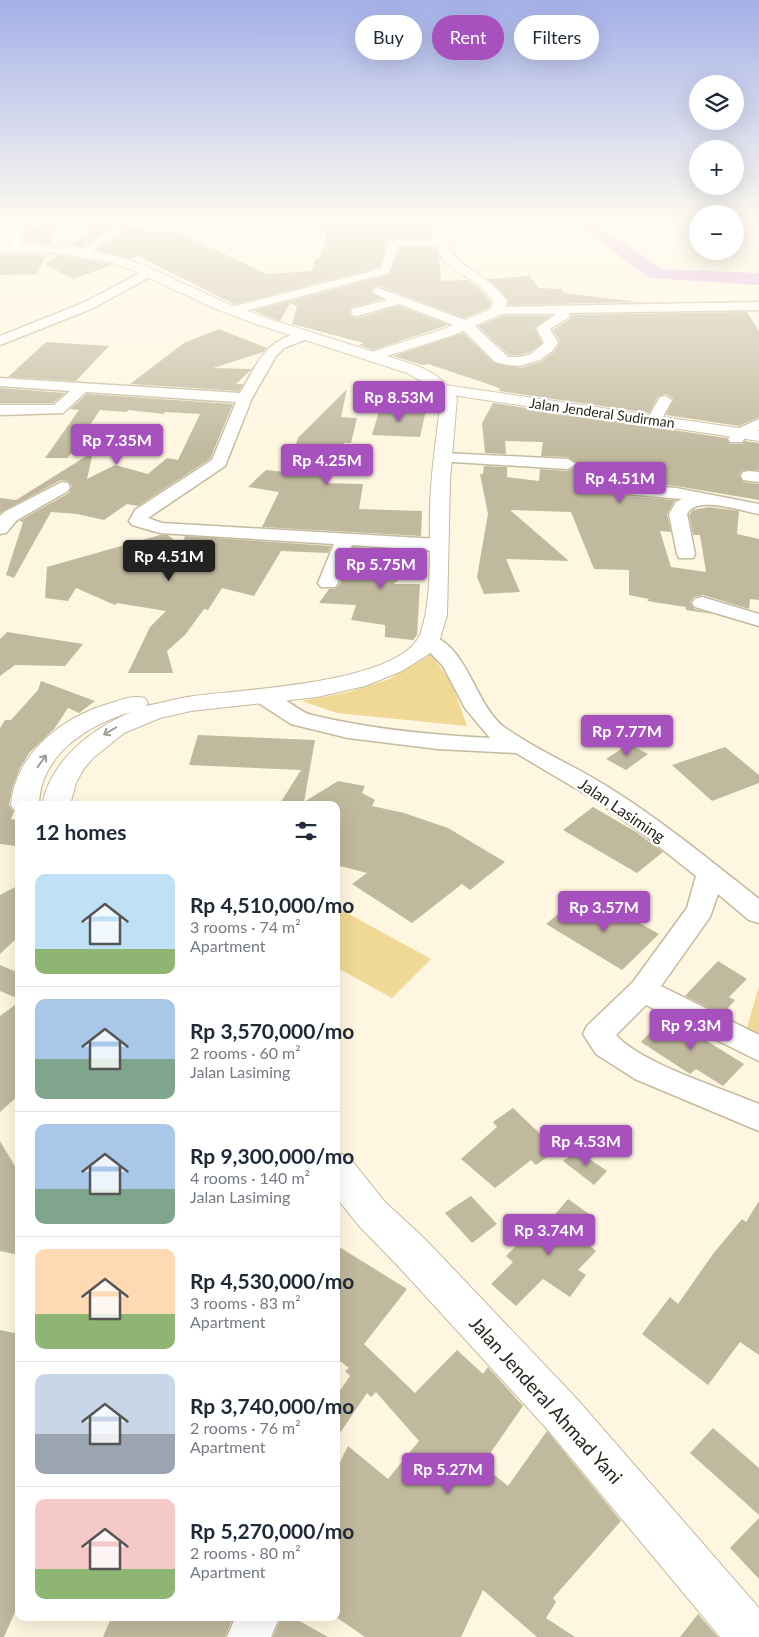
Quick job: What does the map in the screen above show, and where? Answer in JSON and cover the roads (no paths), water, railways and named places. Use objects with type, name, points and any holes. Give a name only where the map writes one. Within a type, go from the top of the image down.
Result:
[{"type":"main road","points":[[57,801],[62,781],[76,762],[100,737],[128,721],[162,710],[348,685],[384,672],[408,659],[429,641],[437,599],[438,545],[447,394],[421,373],[304,335],[211,300]]},
{"type":"main road","points":[[372,356],[466,325],[499,310],[499,300]]},
{"type":"main road","name":"Jalan Jenderal Sudirman","points":[[447,394],[654,421],[739,436],[759,442]]},
{"type":"main road","name":"Jalan Jenderal Sudirman","points":[[447,394],[739,436],[759,436]]},
{"type":"main road","points":[[24,801],[28,783],[40,763],[58,740],[82,722],[108,711],[150,700],[208,695],[262,697]]},
{"type":"main road","name":"Jalan Jenderal Ahmad Yani","points":[[340,1173],[372,1214],[412,1253],[562,1414],[752,1637]]},
{"type":"street","points":[[0,341],[98,300]]},
{"type":"street","points":[[234,310],[272,300]]},
{"type":"street","points":[[358,312],[399,300]]},
{"type":"street","points":[[401,300],[466,325],[501,360],[528,360],[547,350],[550,345],[543,328],[564,314],[559,310]]},
{"type":"street","points":[[499,310],[759,306]]},
{"type":"street","points":[[621,321],[714,320]]},
{"type":"street","points":[[304,335],[279,345],[270,354],[245,398],[219,463],[141,514],[138,521],[160,528],[438,545]]},
{"type":"street","points":[[0,382],[245,398]]},
{"type":"street","points":[[0,410],[58,410],[84,386]]},
{"type":"street","points":[[654,421],[665,400]]},
{"type":"street","points":[[739,436],[759,424]]},
{"type":"street","points":[[443,458],[568,464]]},
{"type":"street","points":[[0,529],[5,518],[53,495],[62,487]]},
{"type":"street","points":[[619,489],[676,493],[759,509]]},
{"type":"street","points":[[686,554],[678,514],[682,506],[699,498]]},
{"type":"street","points":[[328,582],[345,540]]},
{"type":"street","points":[[702,603],[759,620]]},
{"type":"street","name":"Jalan Lasiming","points":[[429,641],[452,663],[476,708],[495,731],[606,796],[656,831],[759,913]]},
{"type":"street","points":[[262,697],[309,712],[353,723],[401,729],[495,731]]},
{"type":"street","points":[[262,697],[299,719],[348,731],[438,742],[518,746]]},
{"type":"street","points":[[709,875],[700,910],[643,990],[598,1034],[609,1048],[650,1072],[759,1118]]},
{"type":"street","points":[[643,990],[759,1049]]},
{"type":"street","points":[[249,1637],[256,1621]]}]
